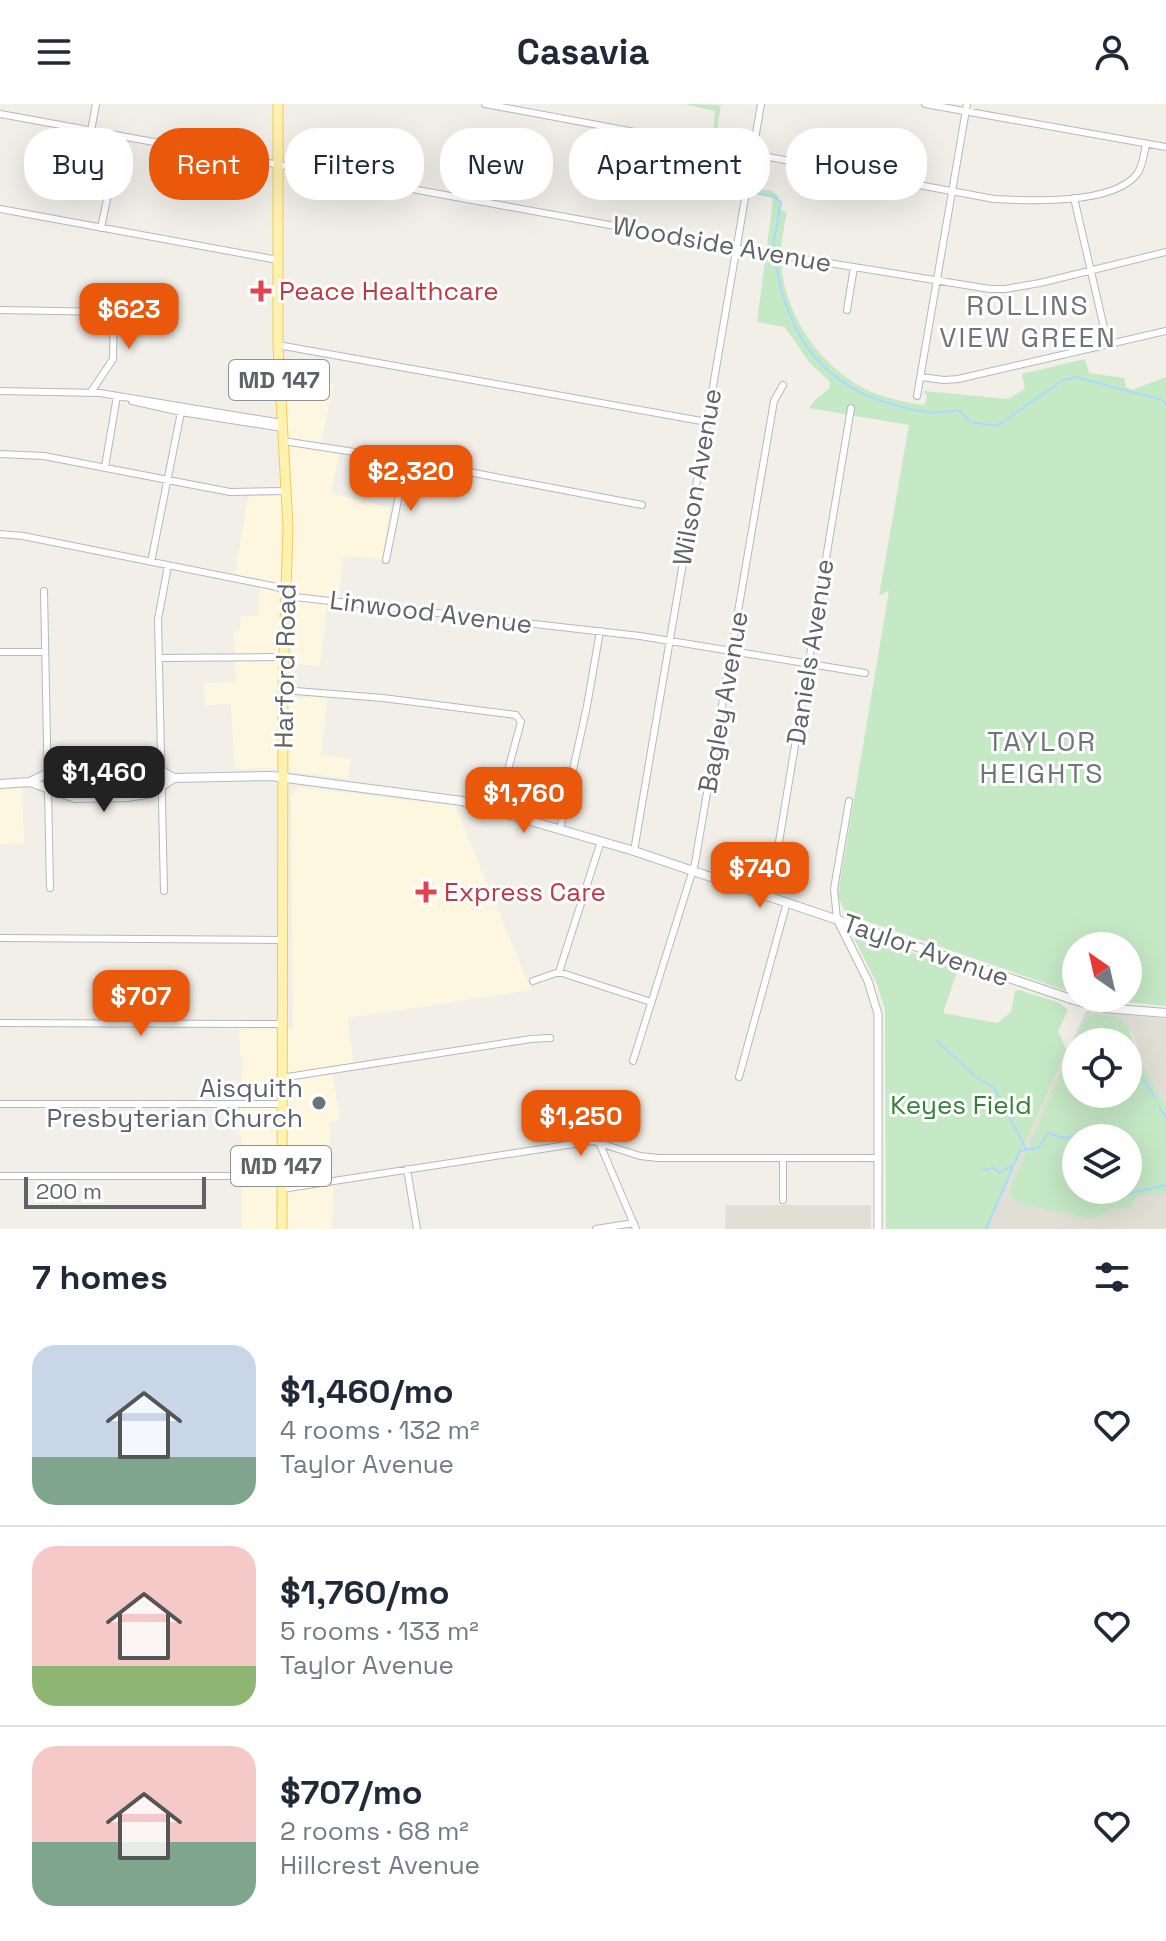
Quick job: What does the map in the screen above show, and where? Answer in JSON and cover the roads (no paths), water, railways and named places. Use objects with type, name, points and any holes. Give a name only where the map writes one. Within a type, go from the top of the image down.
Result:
[{"type":"main road","name":"Harford Road","points":[[278,104],[278,345],[287,491],[282,777],[282,1229]]},
{"type":"main road","name":"Taylor Avenue","points":[[0,784],[30,782],[68,763],[128,761],[149,764],[174,778],[282,777],[431,796],[497,810],[634,851],[1074,1000],[1105,1008],[1166,1013]]},
{"type":"main road","name":"Taylor Avenue","points":[[30,782],[75,798],[128,797],[144,795],[174,778]]},
{"type":"street","points":[[92,128],[96,104]]},
{"type":"street","points":[[485,104],[611,128]]},
{"type":"street","name":"Wilson Avenue","points":[[757,128],[761,104]]},
{"type":"street","points":[[925,104],[966,108],[1166,147]]},
{"type":"street","points":[[917,396],[966,108]]},
{"type":"street","name":"Woodside Avenue","points":[[0,114],[75,128]]},
{"type":"street","name":"Woodside Avenue","points":[[133,139],[301,167],[736,248],[1005,289],[1166,252]]},
{"type":"street","points":[[770,158],[994,199],[1074,198],[1106,192],[1127,183],[1141,167],[1146,144]]},
{"type":"street","points":[[1074,198],[1108,345]]},
{"type":"street","points":[[101,228],[107,200]]},
{"type":"street","name":"Wilson Avenue","points":[[634,851],[744,200]]},
{"type":"street","points":[[0,209],[278,260]]},
{"type":"street","points":[[847,310],[854,267]]},
{"type":"street","points":[[91,392],[113,359],[113,312],[117,291]]},
{"type":"street","points":[[0,310],[113,312]]},
{"type":"street","points":[[921,377],[958,379],[1166,331]]},
{"type":"street","points":[[278,345],[707,422]]},
{"type":"street","name":"Bagley Avenue","points":[[633,1061],[693,870],[774,401],[783,385]]},
{"type":"street","points":[[0,391],[91,392],[282,426]]},
{"type":"street","points":[[105,467],[117,396]]},
{"type":"street","points":[[168,406],[181,412],[282,426]]},
{"type":"street","name":"Daniels Avenue","points":[[770,896],[851,408]]},
{"type":"street","points":[[151,562],[181,412]]},
{"type":"street","points":[[283,441],[406,460],[642,505]]},
{"type":"street","points":[[0,454],[44,456],[230,492],[287,491]]},
{"type":"street","points":[[386,560],[406,460]]},
{"type":"street","name":"Linwood Avenue","points":[[0,534],[34,538],[277,587],[295,597],[669,640],[865,673]]},
{"type":"street","points":[[164,891],[159,611],[168,566]]},
{"type":"street","points":[[44,591],[50,888]]},
{"type":"street","points":[[560,829],[600,631]]},
{"type":"street","points":[[0,652],[45,652]]},
{"type":"street","points":[[159,658],[284,657]]},
{"type":"street","points":[[283,690],[383,698],[516,715],[521,722],[497,810]]},
{"type":"street","points":[[849,801],[834,889],[837,919],[868,981],[879,1022],[878,1229]]},
{"type":"street","points":[[559,972],[601,841]]},
{"type":"street","points":[[739,1077],[787,902]]},
{"type":"street","points":[[0,938],[282,940]]},
{"type":"street","points":[[533,981],[559,972],[651,1002]]},
{"type":"street","points":[[0,1023],[281,1024]]},
{"type":"street","points":[[281,1078],[550,1038]]},
{"type":"street","points":[[0,1104],[281,1104]]},
{"type":"street","points":[[282,1189],[599,1142],[651,1157],[878,1158]]},
{"type":"street","points":[[596,1229],[635,1226],[599,1142]]},
{"type":"street","points":[[783,1158],[783,1200]]},
{"type":"street","points":[[407,1169],[417,1229]]},
{"type":"street","points":[[0,1176],[281,1176]]},
{"type":"waterway","points":[[770,196],[781,202],[773,246]]},
{"type":"waterway","points":[[775,261],[789,314],[814,356],[831,373],[874,398],[922,411],[956,410],[970,422],[997,426],[1063,380],[1076,377],[1162,400],[1166,404]]},
{"type":"waterway","points":[[936,1040],[975,1076],[994,1088],[1026,1149]]},
{"type":"waterway","points":[[1142,1078],[1155,1098]]},
{"type":"waterway","points":[[1159,1107],[1166,1118]]},
{"type":"waterway","points":[[986,1229],[1020,1151],[1038,1148],[1048,1133],[1062,1137]]},
{"type":"waterway","points":[[983,1171],[993,1167],[1000,1173],[1011,1166]]},
{"type":"waterway","points":[[1142,1191],[1166,1185]]},
{"type":"place","name":"Peace Healthcare","points":[[261,291]]},
{"type":"place","name":"Express Care","points":[[426,892]]},
{"type":"place","name":"Aisquith Presbyterian Church","points":[[319,1103]]},
{"type":"district","name":"ROLLINS VIEW GREEN","points":[[1028,321]]},
{"type":"district","name":"TAYLOR HEIGHTS","points":[[1042,757]]},
{"type":"park label","name":"Keyes Field","points":[[961,1105]]}]
